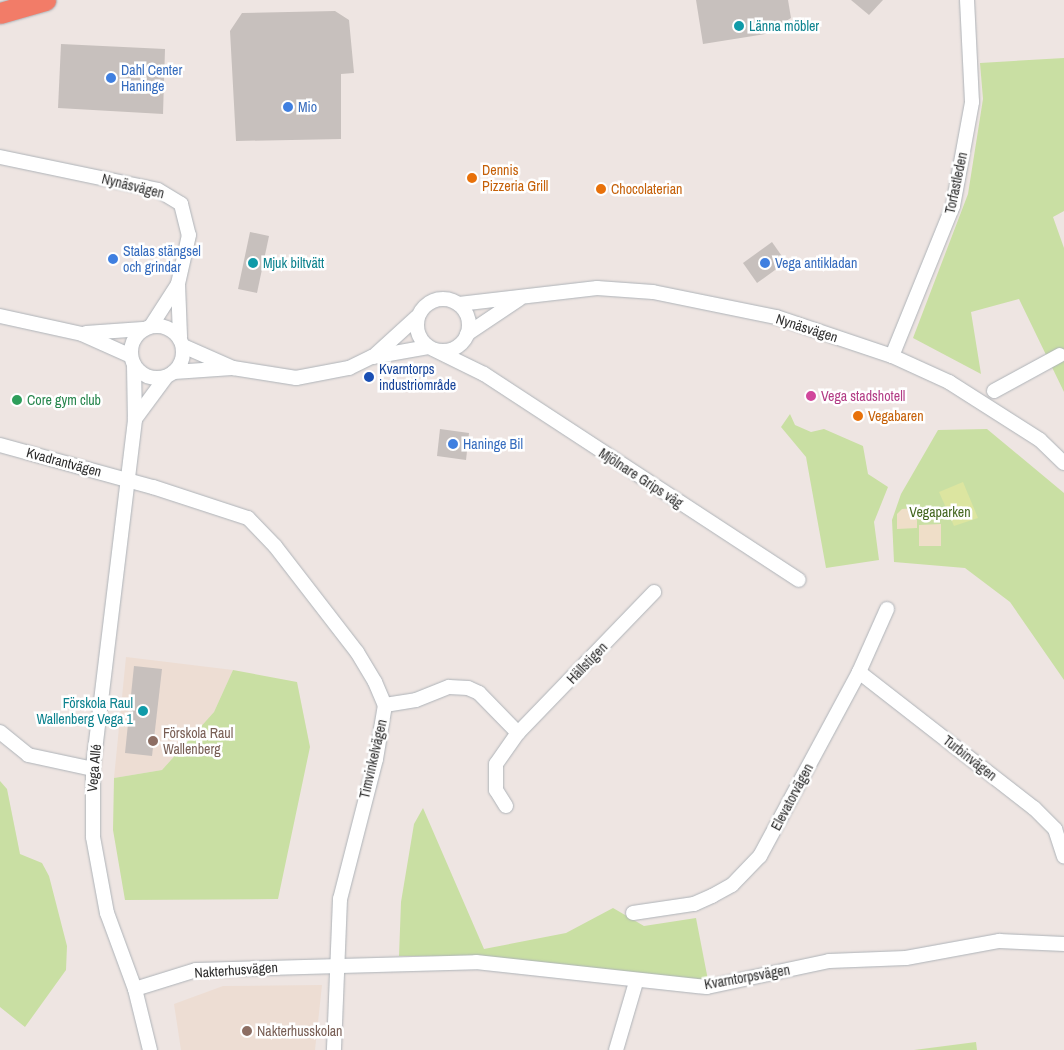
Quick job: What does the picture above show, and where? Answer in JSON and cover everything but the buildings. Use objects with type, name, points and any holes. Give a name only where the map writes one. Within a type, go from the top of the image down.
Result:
[{"type":"highway","points":[[0,13],[45,0]]},
{"type":"street","name":"Torfastleden","points":[[892,356],[953,206],[972,102],[967,0]]},
{"type":"street","name":"Nynäsvägen","points":[[0,156],[172,196],[181,204],[189,222],[178,284],[182,341]]},
{"type":"street","name":"Nynäsvägen","points":[[147,328],[178,284]]},
{"type":"street","name":"Nynäsvägen","points":[[459,304],[520,299],[597,288],[653,292],[776,317],[892,356],[973,394],[1040,440],[1064,462]]},
{"type":"street","points":[[0,316],[82,334],[133,361],[148,377],[233,368],[296,378],[349,368],[372,357],[433,300],[442,298],[459,304],[468,316],[465,338],[456,348],[372,357]]},
{"type":"street","name":"Nynäsvägen","points":[[465,338],[520,299]]},
{"type":"street","points":[[417,317],[418,335],[433,349]]},
{"type":"street","points":[[82,334],[165,326],[182,341],[233,368]]},
{"type":"street","points":[[133,361],[132,344],[147,328]]},
{"type":"street","name":"Mjölnare Grips väg","points":[[465,338],[484,374]]},
{"type":"street","points":[[170,375],[184,357],[182,341]]},
{"type":"street","name":"Mjölnare Grips väg","points":[[433,349],[484,374],[799,580]]},
{"type":"street","points":[[994,391],[1060,355]]},
{"type":"street","name":"Vega Allé","points":[[133,361],[135,420],[93,769],[93,838],[98,874],[107,913],[135,989],[150,1050]]},
{"type":"street","name":"Vega Allé","points":[[135,420],[170,375]]},
{"type":"street","name":"Kvadrantvägen","points":[[0,446],[127,479]]},
{"type":"street","name":"Timvinkelvägen","points":[[127,479],[248,518],[274,546],[357,652],[385,705],[376,759],[346,864],[340,899],[339,964],[334,1050]]},
{"type":"street","name":"Hällstigen","points":[[506,806],[496,790],[496,764],[518,733],[654,592]]},
{"type":"street","name":"Elevatorvägen","points":[[633,913],[694,904],[732,885],[754,861],[777,827],[859,672],[887,609]]},
{"type":"street","name":"Turbinvägen","points":[[859,672],[1034,808],[1055,829],[1064,857]]},
{"type":"street","points":[[385,705],[416,700],[449,687],[468,688],[479,693],[518,733]]},
{"type":"street","points":[[0,732],[28,755],[93,769]]},
{"type":"street","name":"Kvarntorpsvägen","points":[[339,964],[476,962],[636,982],[707,987],[829,961],[906,958],[999,942],[1064,944]]},
{"type":"street","name":"Nakterhusvägen","points":[[135,989],[196,970],[339,964]]},
{"type":"street","points":[[616,1050],[636,982]]},
{"type":"shaded area","name":"Förskola Raul Wallenberg","points":[[126,657],[233,670],[214,712],[162,770],[114,778]]},
{"type":"shaded area","name":"Nakterhusskolan","points":[[322,985],[315,1050],[181,1050],[174,1004],[223,986]]},
{"type":"green space","points":[[1064,58],[1064,211],[1053,217],[1064,248],[1064,392],[1019,299],[971,312],[981,374],[913,338],[968,194],[983,99],[980,63]]},
{"type":"green space","points":[[790,414],[795,425],[811,432],[824,429],[863,446],[868,474],[888,487],[874,522],[879,560],[826,568],[806,457],[781,427]]},
{"type":"green space","name":"Vegaparken","points":[[987,429],[1064,493],[1064,680],[1010,602],[965,568],[894,562],[892,520],[901,494],[938,430]]},
{"type":"green space","points":[[963,482],[978,518],[954,526],[939,492]]},
{"type":"green space","points":[[233,670],[297,682],[310,747],[278,899],[125,900],[113,830],[114,778],[162,770],[214,712]]},
{"type":"green space","points":[[0,781],[7,789],[20,854],[42,863],[49,876],[67,946],[66,970],[25,1027],[0,1007]]},
{"type":"green space","points":[[423,808],[484,949],[566,933],[613,908],[644,926],[696,918],[708,980],[461,956],[399,956],[401,902],[414,824]]},
{"type":"green space","points":[[976,1042],[977,1050],[914,1050]]},
{"type":"sand","points":[[917,508],[917,528],[897,529],[897,514],[902,509]]},
{"type":"sand","points":[[941,524],[941,546],[919,546],[919,525]]},
{"type":"place","name":"Länna möbler","points":[[739,26]]},
{"type":"place","name":"Dahl Center Haninge","points":[[111,78]]},
{"type":"place","name":"Mio","points":[[288,107]]},
{"type":"place","name":"Dennis Pizzeria Grill","points":[[472,178]]},
{"type":"place","name":"Chocolaterian","points":[[601,189]]},
{"type":"place","name":"Stalas stängsel och grindar","points":[[113,259]]},
{"type":"place","name":"Mjuk biltvätt","points":[[253,263]]},
{"type":"place","name":"Vega antikladan","points":[[765,263]]},
{"type":"place","name":"Kvarntorps industriområde","points":[[369,377]]},
{"type":"place","name":"Vega stadshotell","points":[[811,396]]},
{"type":"place","name":"Core gym club","points":[[17,400]]},
{"type":"place","name":"Vegabaren","points":[[858,416]]},
{"type":"place","name":"Haninge Bil","points":[[453,444]]},
{"type":"place","name":"Förskola Raul Wallenberg Vega 1","points":[[143,711]]},
{"type":"place","name":"Förskola Raul Wallenberg","points":[[153,741]]},
{"type":"place","name":"Nakterhusskolan","points":[[247,1031]]}]
